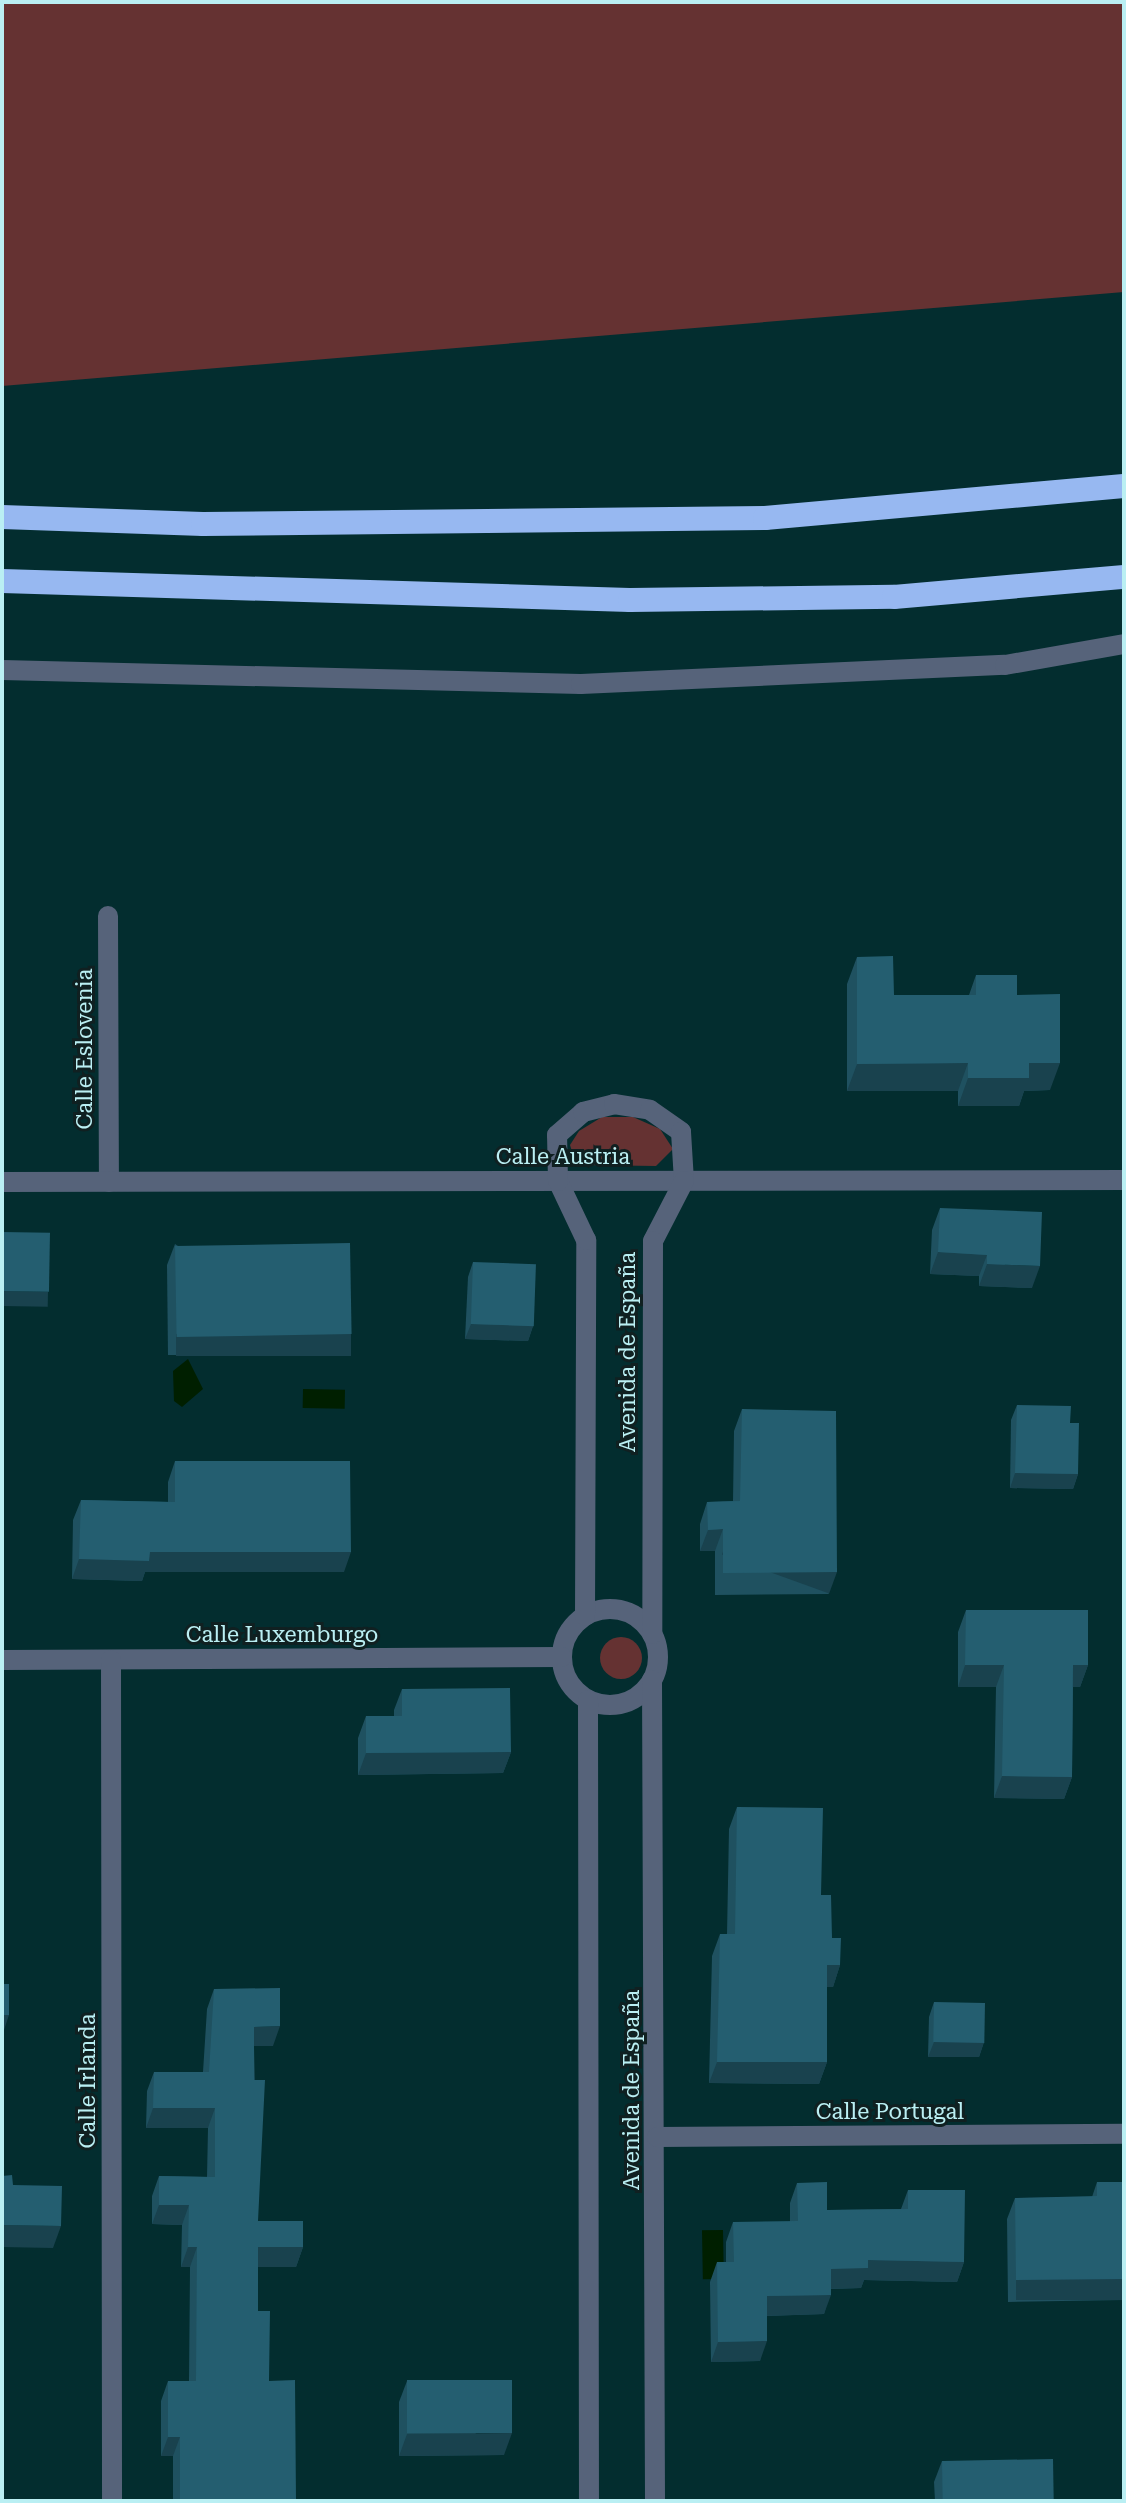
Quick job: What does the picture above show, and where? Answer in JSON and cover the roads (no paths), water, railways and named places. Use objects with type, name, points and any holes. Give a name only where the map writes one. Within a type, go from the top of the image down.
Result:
[{"type":"highway","points":[[2,517],[203,524],[765,518],[1124,486]]},
{"type":"highway","points":[[2,581],[630,600],[894,597],[1124,577]]},
{"type":"street","points":[[2,670],[581,684],[1005,665],[1124,644]]},
{"type":"street","name":"Calle Eslovenia","points":[[108,916],[109,1182]]},
{"type":"street","name":"Avenida de España","points":[[585,1616],[586,1240],[558,1181],[557,1135],[583,1112],[614,1104],[650,1110],[681,1132],[684,1181],[653,1241],[652,1634]]},
{"type":"street","name":"Calle Austria","points":[[2,1182],[1124,1180]]},
{"type":"street","points":[[596,1609],[622,1609],[644,1622],[652,1634],[657,1644],[658,1669],[645,1692],[623,1705],[598,1705],[575,1693],[562,1671],[568,1634],[596,1609]]},
{"type":"street","name":"Calle Luxemburgo","points":[[2,1660],[562,1657]]},
{"type":"street","name":"Calle Irlanda","points":[[111,1660],[112,2501]]},
{"type":"street","name":"Avenida de España","points":[[652,1680],[657,2137],[655,2501]]},
{"type":"street","name":"Avenida de España","points":[[588,1700],[589,2501]]},
{"type":"street","name":"Calle Portugal","points":[[657,2137],[1124,2134]]}]
